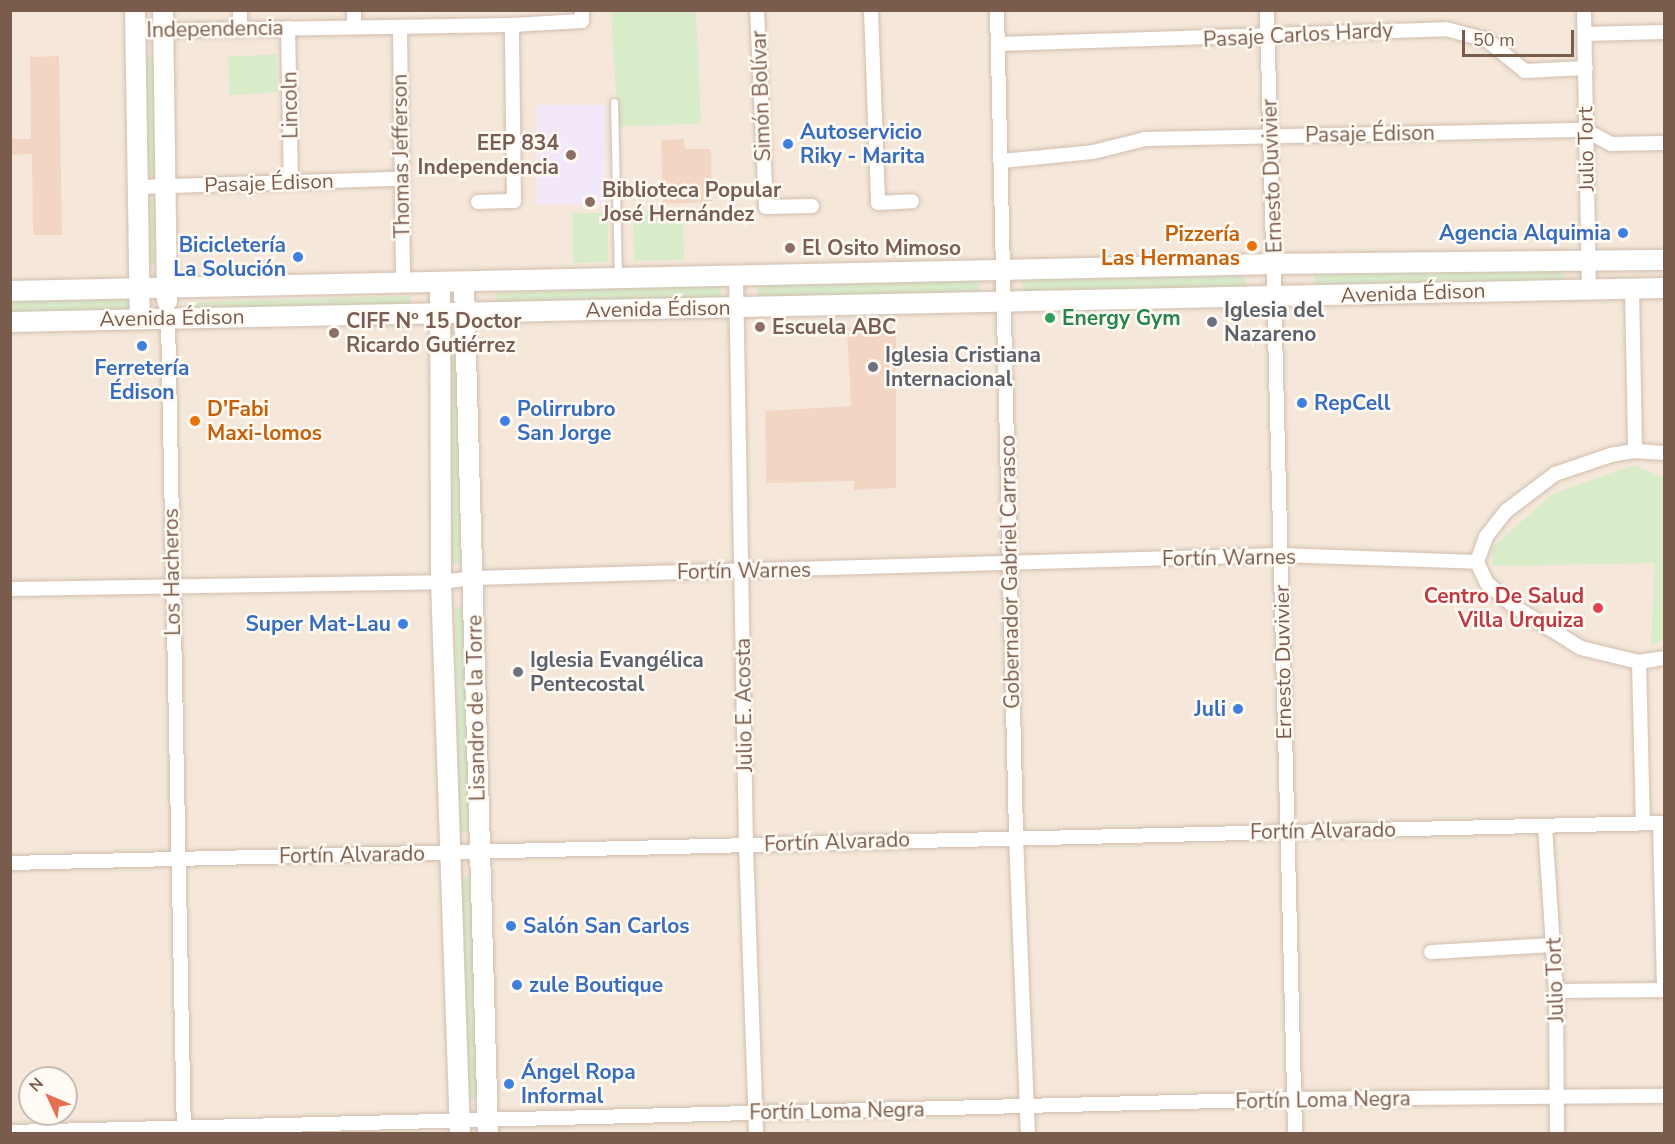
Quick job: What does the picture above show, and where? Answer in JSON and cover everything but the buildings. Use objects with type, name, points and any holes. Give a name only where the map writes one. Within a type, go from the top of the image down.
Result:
[{"type":"main road","points":[[135,10],[140,319]]},
{"type":"main road","name":"Los Hacheros","points":[[163,20],[168,318]]},
{"type":"main road","name":"Avenida Édison","points":[[10,291],[140,291],[1274,264],[1665,260]]},
{"type":"main road","name":"Lisandro de la Torre","points":[[464,283],[488,1127]]},
{"type":"main road","name":"Lisandro de la Torre","points":[[441,284],[441,582],[452,852],[459,1127]]},
{"type":"main road","name":"Avenida Édison","points":[[10,322],[1004,301],[1274,298],[1589,288],[1665,288]]},
{"type":"street","points":[[240,10],[240,29]]},
{"type":"street","points":[[354,10],[354,27]]},
{"type":"street","points":[[464,10],[464,26]]},
{"type":"street","name":"Simón Bolívar","points":[[757,10],[766,207],[812,206]]},
{"type":"street","points":[[871,10],[878,203],[912,201]]},
{"type":"street","name":"Gobernador Gabriel Carrasco","points":[[997,10],[1016,837],[1028,1134]]},
{"type":"street","name":"Ernesto Duvivier","points":[[1267,10],[1295,1134]]},
{"type":"street","name":"Julio Tort","points":[[1584,10],[1589,288]]},
{"type":"street","name":"Independencia","points":[[136,31],[163,20],[240,29],[512,25],[582,16]]},
{"type":"street","points":[[478,202],[514,201],[512,25]]},
{"type":"street","name":"Thomas Jefferson","points":[[400,27],[399,179],[404,285]]},
{"type":"street","name":"Lincoln","points":[[288,28],[291,182]]},
{"type":"street","name":"Pasaje Carlos Hardy","points":[[999,44],[1268,38],[1292,33],[1446,29],[1487,40],[1525,71],[1586,68]]},
{"type":"street","points":[[1585,34],[1665,32]]},
{"type":"street","name":"Pasaje Édison","points":[[1002,162],[1093,152],[1145,139],[1585,130],[1611,144],[1665,142]]},
{"type":"street","name":"Pasaje Édison","points":[[139,187],[399,179]]},
{"type":"street","name":"Julio E. Acosta","points":[[736,277],[746,845],[756,1134]]},
{"type":"street","points":[[1632,289],[1635,451]]},
{"type":"street","name":"Los Hacheros","points":[[168,318],[176,859],[184,1132]]},
{"type":"street","points":[[1665,453],[1635,451],[1555,474],[1506,511],[1486,537],[1477,562],[1487,583],[1550,632],[1581,648],[1639,662],[1665,658]]},
{"type":"street","name":"Fortín Warnes","points":[[10,589],[441,582],[473,578],[1009,565],[1280,555],[1477,562]]},
{"type":"street","points":[[1639,662],[1643,823]]},
{"type":"street","points":[[1556,991],[1664,990],[1662,823]]},
{"type":"street","name":"Fortín Alvarado","points":[[10,863],[1662,823]]},
{"type":"street","name":"Julio Tort","points":[[1545,826],[1556,991],[1557,1134]]},
{"type":"street","points":[[1431,952],[1554,945]]},
{"type":"street","name":"Fortín Loma Negra","points":[[10,1132],[184,1132],[488,1127],[756,1113],[1294,1099],[1665,1096]]},
{"type":"lane","points":[[614,102],[619,280]]},
{"type":"shaded area","points":[[10,11],[1664,11],[1664,1133],[11,1133]]},
{"type":"shaded area","name":"EEP 834 Independencia","points":[[537,105],[605,105],[605,204],[536,204]]},
{"type":"green space","points":[[611,11],[696,11],[701,124],[618,126]]},
{"type":"green space","points":[[276,54],[278,92],[230,95],[228,57]]},
{"type":"green space","points":[[144,57],[155,57],[156,176],[148,175]]},
{"type":"green space","points":[[149,197],[155,200],[155,264],[149,264]]},
{"type":"green space","points":[[683,209],[684,260],[634,261],[633,211]]},
{"type":"green space","points":[[573,213],[608,213],[608,262],[573,263]]},
{"type":"green space","points":[[1563,268],[1564,281],[1315,287],[1315,275]]},
{"type":"green space","points":[[1245,276],[1245,288],[1023,291],[1023,279]]},
{"type":"green space","points":[[979,281],[980,294],[758,296],[757,284]]},
{"type":"green space","points":[[721,285],[721,297],[497,305],[496,293]]},
{"type":"green space","points":[[411,296],[411,308],[187,312],[187,302]]},
{"type":"green space","points":[[143,297],[143,313],[11,315],[10,301]]},
{"type":"green space","points":[[446,340],[456,340],[461,563],[451,563]]},
{"type":"green space","points":[[1634,465],[1664,478],[1664,640],[1651,645],[1655,563],[1493,566],[1491,549],[1552,494]]},
{"type":"green space","points":[[455,607],[466,607],[470,831],[460,832]]},
{"type":"green space","points":[[472,876],[481,1098],[469,1099],[461,877]]},
{"type":"place","name":"Autoservicio Riky - Marita","points":[[788,144]]},
{"type":"place","name":"EEP 834 Independencia","points":[[571,155]]},
{"type":"place","name":"Biblioteca Popular José Hernández","points":[[590,202]]},
{"type":"place","name":"Agencia Alquimia","points":[[1623,233]]},
{"type":"place","name":"Pizzería Las Hermanas","points":[[1252,246]]},
{"type":"place","name":"El Osito Mimoso","points":[[790,248]]},
{"type":"place","name":"Bicicletería La Solución","points":[[298,257]]},
{"type":"place","name":"Energy Gym","points":[[1050,318]]},
{"type":"place","name":"Iglesia del Nazareno","points":[[1212,322]]},
{"type":"place","name":"Escuela ABC","points":[[760,327]]},
{"type":"place","name":"CIFF Nº 15 Doctor Ricardo Gutiérrez","points":[[334,333]]},
{"type":"place","name":"Ferretería Édison","points":[[142,346]]},
{"type":"place","name":"Iglesia Cristiana Internacional","points":[[873,367]]},
{"type":"place","name":"RepCell","points":[[1302,403]]},
{"type":"place","name":"D'Fabi Maxi-lomos","points":[[195,421]]},
{"type":"place","name":"Polirrubro San Jorge","points":[[505,421]]},
{"type":"place","name":"Centro De Salud Villa Urquiza","points":[[1598,608]]},
{"type":"place","name":"Super Mat-Lau","points":[[403,624]]},
{"type":"place","name":"Iglesia Evangélica Pentecostal","points":[[518,672]]},
{"type":"place","name":"Juli","points":[[1238,709]]},
{"type":"place","name":"Salón San Carlos","points":[[511,926]]},
{"type":"place","name":"zule Boutique","points":[[517,985]]},
{"type":"place","name":"Ángel Ropa Informal","points":[[509,1084]]}]
